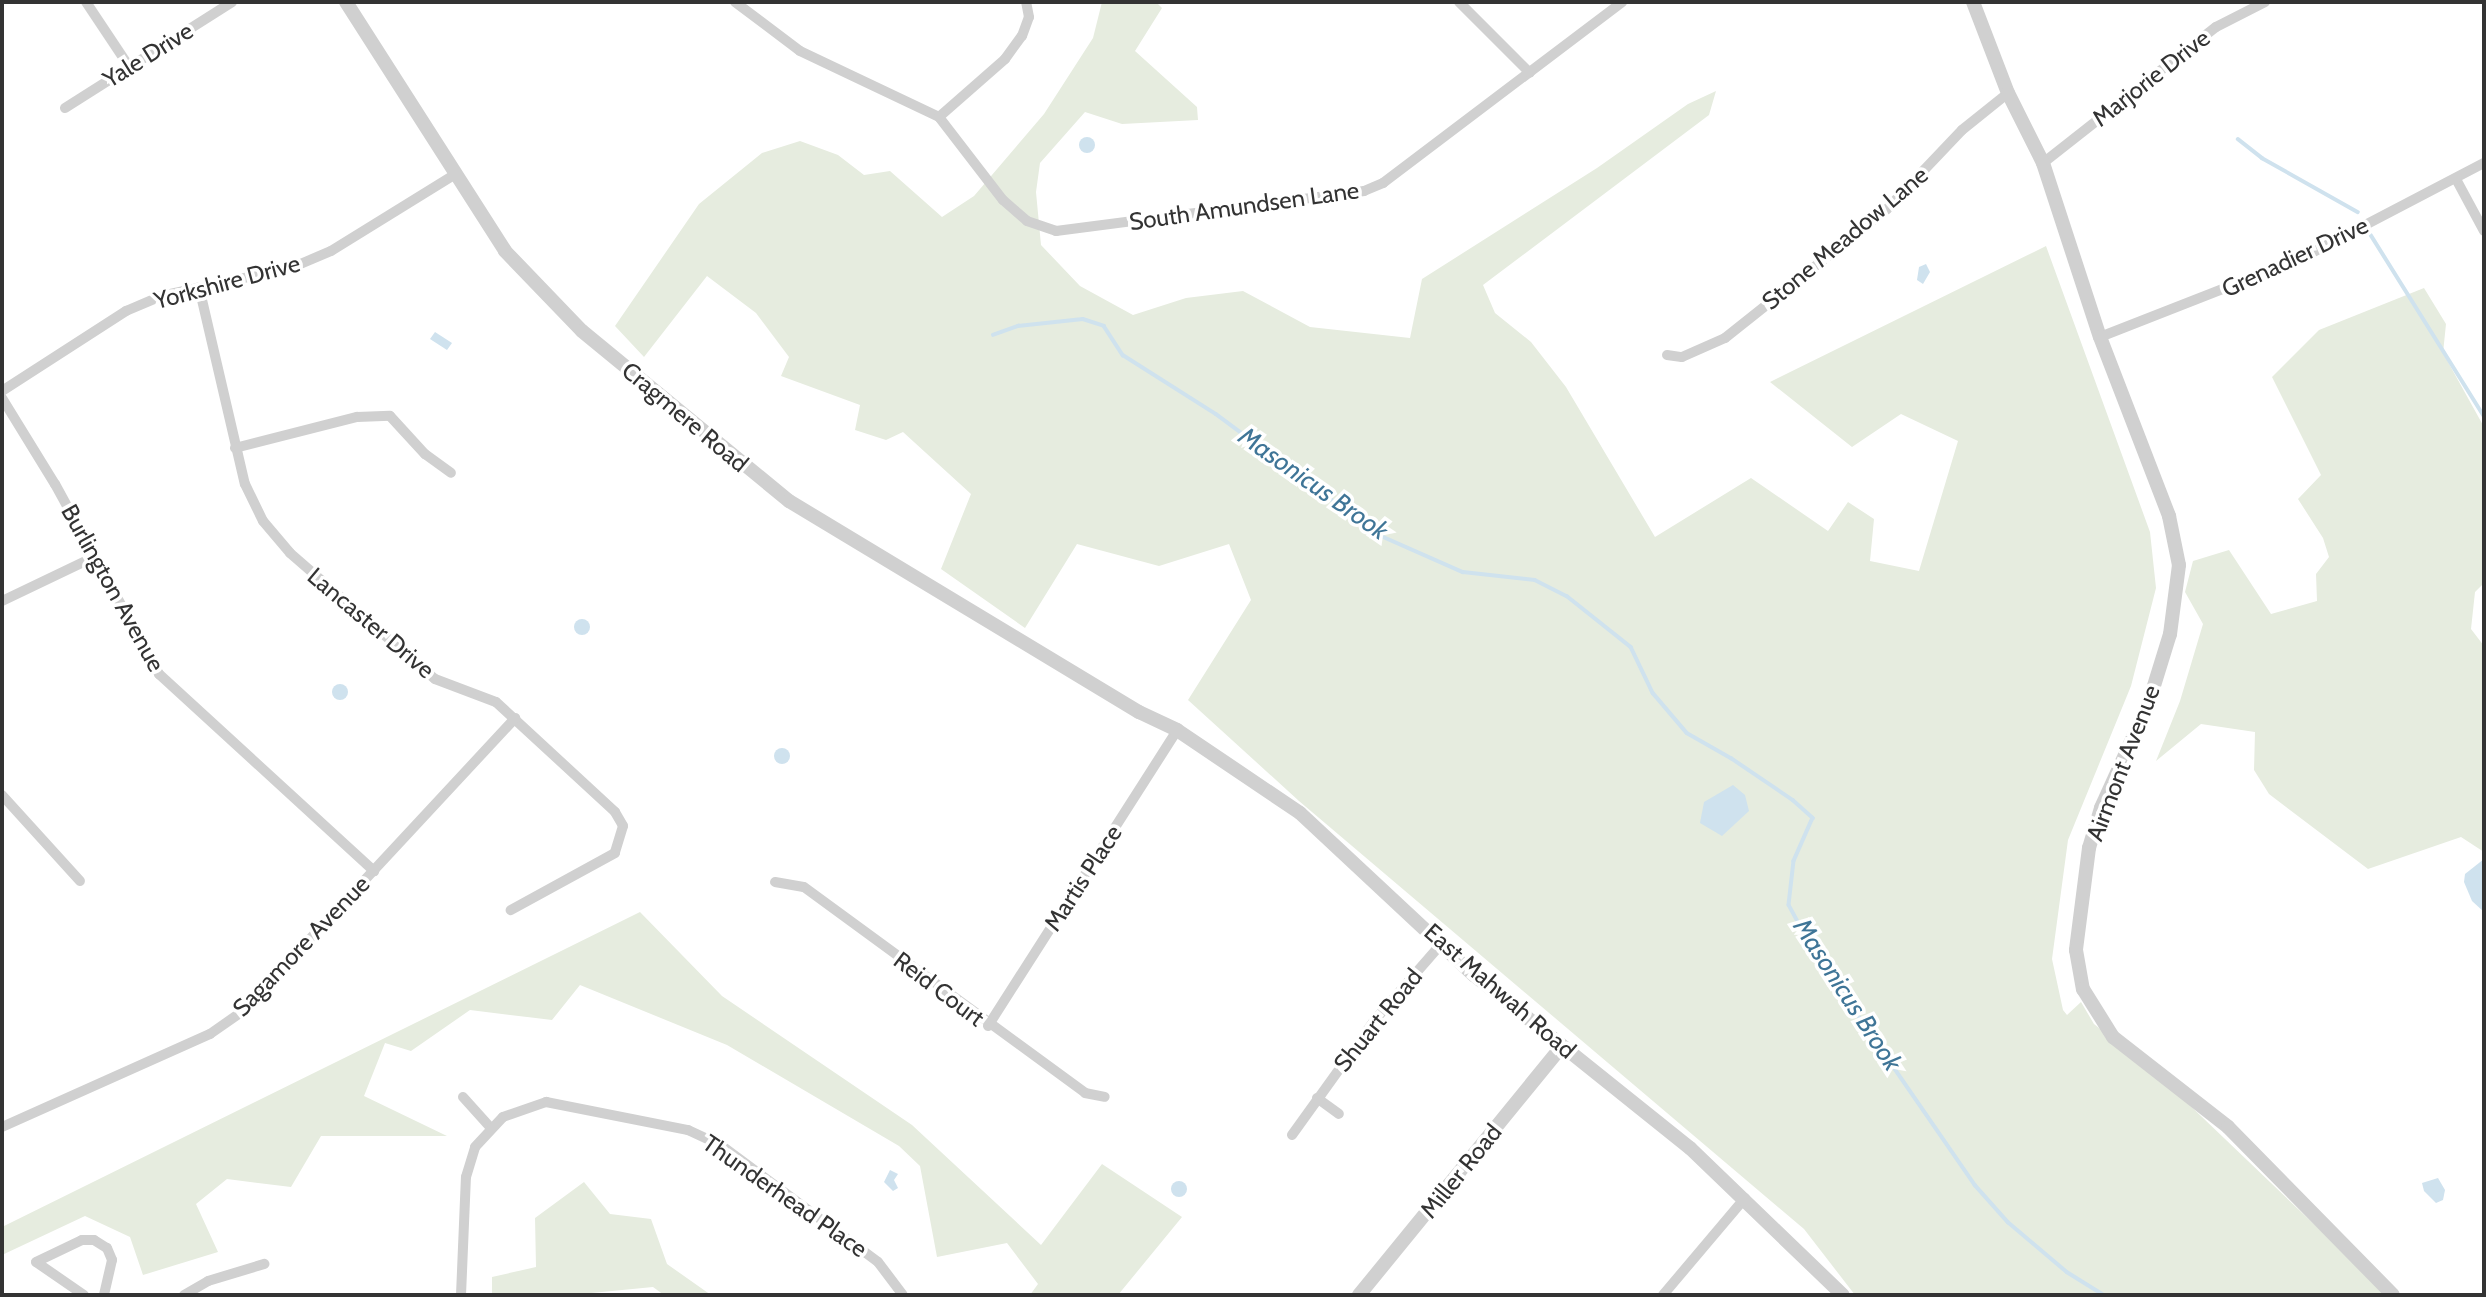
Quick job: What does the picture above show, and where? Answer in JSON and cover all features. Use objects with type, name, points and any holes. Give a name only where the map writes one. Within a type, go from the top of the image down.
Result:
[{"type":"street","points":[[86,2],[130,68]]},
{"type":"street","name":"Yale Drive","points":[[65,108],[232,2]]},
{"type":"street","name":"Cragmere Road","points":[[345,2],[454,175],[531,283],[582,331],[761,481],[1139,712]]},
{"type":"street","points":[[735,2],[800,51],[939,117],[1017,44],[1029,17],[1026,2]]},
{"type":"street","points":[[1459,2],[1530,73]]},
{"type":"street","name":"South Amundsen Lane","points":[[939,117],[1003,200],[1027,221],[1056,231],[1364,191],[1383,183],[1622,2]]},
{"type":"street","name":"Airmont Avenue","points":[[1973,2],[2008,93],[2043,163],[2100,337],[2169,516],[2179,565],[2170,634],[2149,702],[2101,808],[2089,848],[2076,950],[2082,989],[2113,1037],[2228,1127],[2393,1295]]},
{"type":"street","name":"Marjorie Drive","points":[[2043,163],[2216,27],[2265,2]]},
{"type":"street","name":"Stone Meadow Lane","points":[[1667,355],[1682,357],[1725,338],[1887,209],[1962,130],[2008,93]]},
{"type":"street","name":"Grenadier Drive","points":[[2100,337],[2304,257],[2484,163]]},
{"type":"street","name":"Yorkshire Drive","points":[[2,391],[126,311],[199,287],[290,268],[331,251],[454,175]]},
{"type":"street","points":[[2456,179],[2484,231]]},
{"type":"street","name":"Lancaster Drive","points":[[199,287],[235,448],[245,484],[263,522],[290,553],[435,678],[496,702],[615,812],[623,826],[615,853],[511,910]]},
{"type":"street","name":"Burlington Avenue","points":[[2,398],[159,674],[374,871]]},
{"type":"street","points":[[235,448],[357,417],[390,416],[425,454],[451,473]]},
{"type":"street","points":[[2,601],[93,556]]},
{"type":"street","name":"East Mahwah Road","points":[[1139,712],[1177,730],[1300,813],[1442,943],[1745,1198],[1843,1295]]},
{"type":"street","name":"Sagamore Avenue","points":[[2,1127],[210,1034],[243,1011],[514,718]]},
{"type":"street","name":"Martis Place","points":[[988,1026],[1177,730]]},
{"type":"street","points":[[2,795],[80,881]]},
{"type":"street","name":"Reid Court","points":[[775,882],[804,887],[988,1026],[1084,1093],[1105,1097]]},
{"type":"street","name":"Shuart Road","points":[[1292,1135],[1374,1021],[1442,943]]},
{"type":"street","name":"Miller Road","points":[[1359,1295],[1562,1046]]},
{"type":"street","points":[[463,1097],[491,1127]]},
{"type":"street","name":"Shuart Road","points":[[1317,1098],[1339,1114]]},
{"type":"street","name":"Thunderhead Place","points":[[461,1295],[466,1177],[475,1147],[491,1127],[515,1110],[560,1102],[705,1136],[863,1250],[903,1295]]},
{"type":"street","points":[[1664,1295],[1745,1198]]},
{"type":"street","points":[[84,1295],[36,1262],[82,1240],[94,1240],[107,1248],[112,1259],[104,1295]]},
{"type":"street","points":[[184,1295],[208,1281],[264,1264]]},
{"type":"shaded area","points":[[1102,2],[1156,2],[1162,8],[1135,51],[1197,107],[1198,120],[1122,124],[1085,112],[1040,163],[1036,192],[1041,245],[1080,286],[1133,315],[1186,298],[1243,291],[1310,327],[1410,338],[1422,279],[1597,168],[1688,104],[1716,91],[1709,115],[1483,285],[1495,313],[1531,342],[1566,387],[1655,537],[1751,478],[1828,531],[1848,502],[1874,519],[1870,561],[1919,571],[1958,441],[1901,414],[1852,447],[1770,382],[2046,246],[2150,532],[2156,588],[2131,686],[2068,840],[2052,959],[2063,1010],[2067,1015],[2081,1002],[2094,1024],[2156,1073],[2388,1295],[1855,1295],[1804,1229],[1299,801],[1188,700],[1251,600],[1229,544],[1159,566],[1077,544],[1025,628],[941,569],[971,494],[903,432],[886,440],[855,430],[860,405],[781,376],[789,357],[756,313],[707,276],[644,357],[615,326],[699,204],[762,153],[800,141],[838,155],[864,175],[890,171],[942,217],[974,196],[1044,114],[1093,38]]},
{"type":"shaded area","points":[[2424,288],[2446,324],[2443,353],[2484,427],[2484,583],[2475,592],[2471,629],[2484,646],[2484,852],[2461,837],[2368,869],[2269,794],[2254,770],[2255,732],[2201,724],[2156,761],[2180,701],[2203,624],[2185,592],[2193,561],[2229,550],[2271,614],[2317,601],[2316,574],[2329,557],[2323,538],[2298,499],[2321,475],[2272,377],[2319,330]]},
{"type":"shaded area","points":[[640,912],[722,996],[912,1125],[1041,1245],[1102,1164],[1182,1217],[1118,1295],[1030,1295],[1038,1284],[1007,1243],[937,1257],[920,1166],[899,1146],[727,1045],[580,985],[552,1020],[470,1010],[411,1051],[385,1043],[364,1096],[447,1136],[321,1136],[291,1187],[227,1179],[196,1204],[218,1252],[143,1275],[130,1237],[85,1216],[2,1255],[2,1227]]},
{"type":"shaded area","points":[[584,1182],[610,1214],[651,1219],[667,1264],[711,1295],[664,1295],[653,1287],[571,1295],[492,1295],[492,1277],[536,1267],[535,1218]]},
{"type":"water","points":[[1084,137],[1090,137],[1095,145],[1093,151],[1084,153],[1079,148],[1079,142]]},
{"type":"water","points":[[1926,264],[1930,272],[1923,284],[1917,280],[1919,267]]},
{"type":"water","points":[[435,332],[452,343],[447,350],[430,339]]},
{"type":"water","points":[[582,619],[588,621],[588,633],[582,635],[576,633],[574,627],[576,621]]},
{"type":"water","points":[[340,684],[346,686],[346,698],[340,700],[334,698],[332,692],[334,686]]},
{"type":"water","points":[[779,748],[785,748],[790,756],[788,762],[779,764],[774,759],[774,753]]},
{"type":"water","points":[[1733,785],[1745,795],[1749,811],[1722,836],[1700,823],[1704,802]]},
{"type":"water","points":[[2484,859],[2484,912],[2472,901],[2464,882],[2465,874]]},
{"type":"water","points":[[890,1170],[898,1174],[894,1180],[898,1188],[893,1191],[884,1182]]},
{"type":"water","points":[[2438,1178],[2445,1190],[2443,1200],[2436,1203],[2424,1191],[2422,1183]]},
{"type":"water","points":[[1176,1181],[1182,1181],[1187,1189],[1185,1195],[1176,1197],[1171,1192],[1171,1186]]},
{"type":"waterway","points":[[2238,139],[2262,158],[2358,212]]},
{"type":"waterway","points":[[2371,235],[2484,416]]},
{"type":"waterway","name":"Masonicus Brook","points":[[993,335],[1018,326],[1083,319],[1104,326],[1123,355],[1216,414],[1379,535],[1463,572],[1535,580],[1567,596],[1631,647],[1653,693],[1687,733],[1731,758],[1793,800],[1813,818],[1794,861],[1789,905],[1815,953],[1975,1185],[2008,1222],[2067,1272],[2104,1295]]}]
